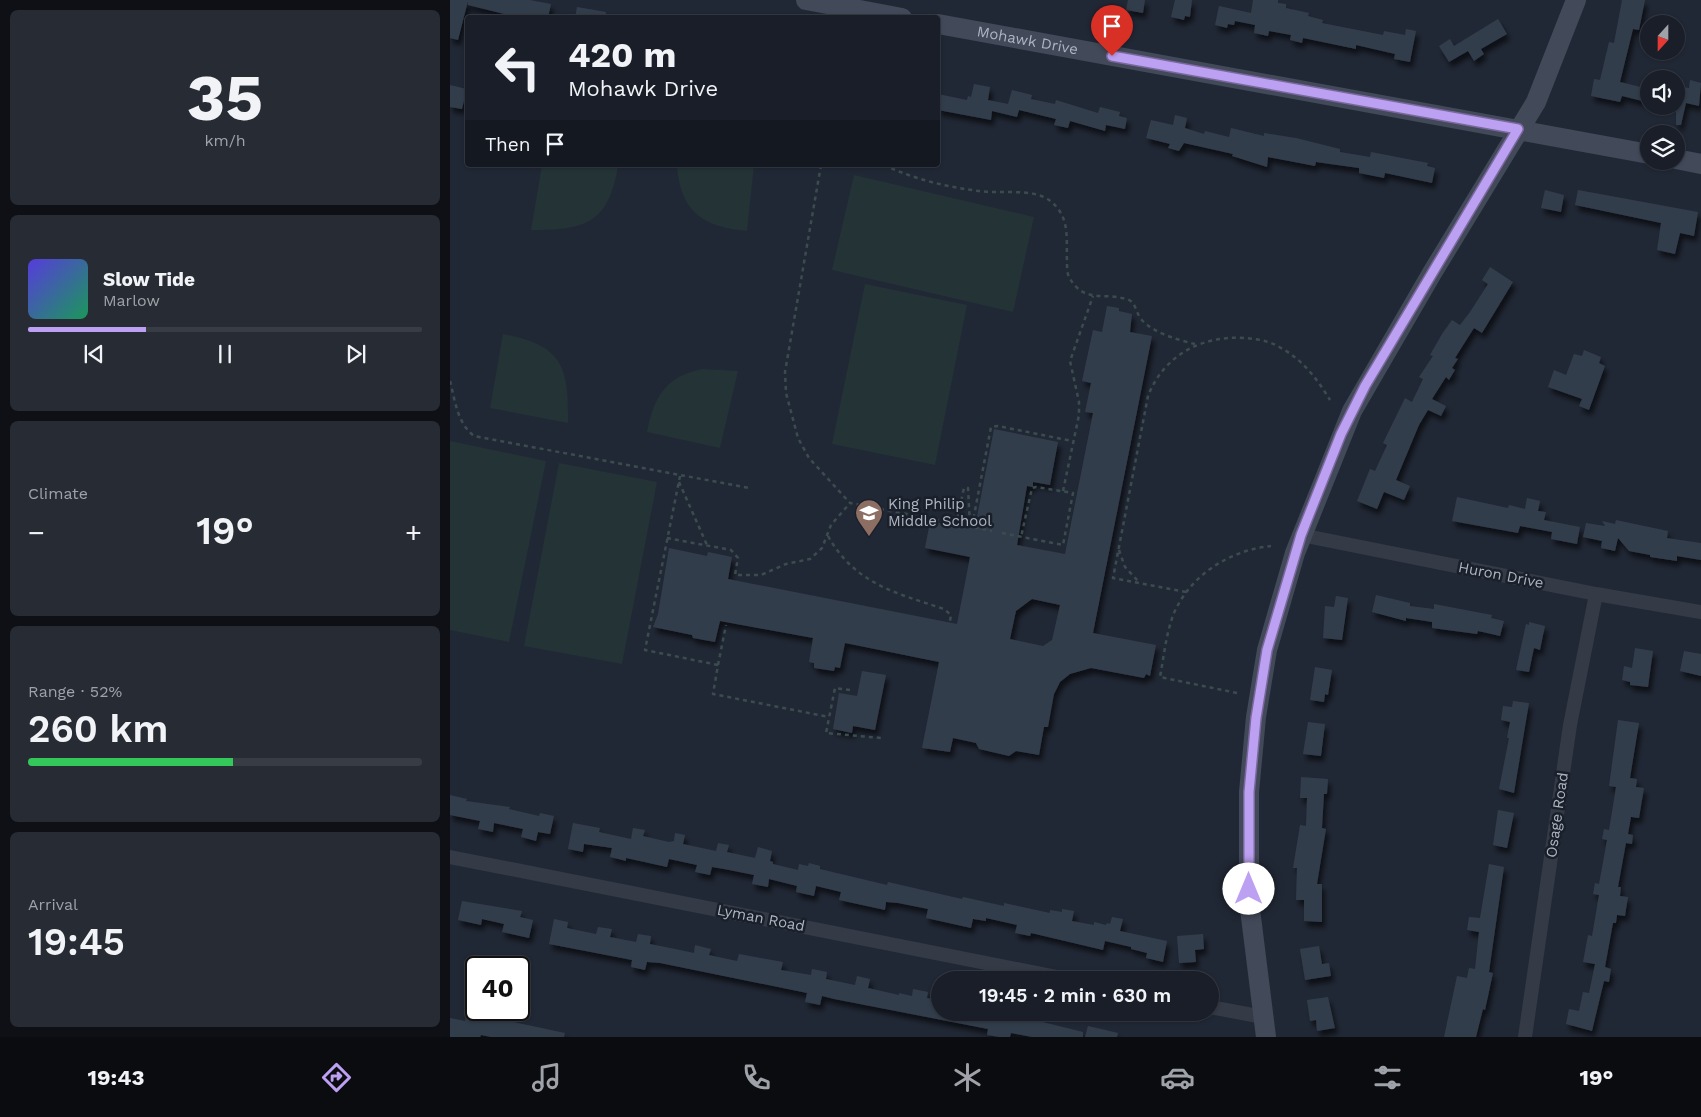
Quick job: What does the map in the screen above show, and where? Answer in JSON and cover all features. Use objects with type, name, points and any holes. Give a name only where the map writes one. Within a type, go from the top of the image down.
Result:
[{"type":"street","points":[[806,0],[886,15]]},
{"type":"street","points":[[1266,1037],[1249,901],[1249,792],[1256,718],[1267,650],[1301,535],[1341,434],[1365,386],[1536,102],[1576,0]]},
{"type":"street","name":"Mohawk Drive","points":[[940,24],[1640,152]]},
{"type":"street","points":[[1685,161],[1701,164]]},
{"type":"street","name":"Huron Drive","points":[[1301,535],[1596,594],[1701,612]]},
{"type":"street","name":"Osage Road","points":[[1525,1037],[1570,725],[1596,594]]},
{"type":"street","name":"Lyman Road","points":[[450,856],[1027,971]]},
{"type":"street","points":[[1219,1009],[1263,1017]]},
{"type":"path","points":[[821,167],[787,352],[786,393],[798,438],[809,458],[850,503],[956,524],[971,525],[992,531]]},
{"type":"path","points":[[890,167],[948,187],[1012,192],[1049,200],[1060,212],[1068,226],[1068,275],[1085,294],[1126,299],[1133,302],[1141,318],[1150,326],[1175,339],[1196,344],[1233,338],[1260,340],[1280,347],[1298,358],[1316,378],[1330,400]]},
{"type":"path","points":[[1063,491],[1079,415],[1079,402],[1070,361],[1093,296]]},
{"type":"path","points":[[1186,592],[1113,578],[1148,396],[1154,380],[1165,366],[1196,344]]},
{"type":"path","points":[[450,381],[460,418],[464,426],[474,436],[749,488]]},
{"type":"path","points":[[971,525],[991,428],[998,426],[1072,441]]},
{"type":"path","points":[[680,476],[645,650],[718,665]]},
{"type":"path","points":[[678,482],[707,545]]},
{"type":"path","points":[[956,524],[964,488],[968,488],[971,525]]},
{"type":"path","points":[[1002,533],[1021,537],[1063,545],[1073,493],[1032,488],[1021,537]]},
{"type":"path","points":[[955,501],[961,502]]},
{"type":"path","points":[[668,538],[735,552],[738,558],[734,575],[761,575],[786,564],[810,559],[822,548],[831,525],[842,515],[850,503]]},
{"type":"path","points":[[828,536],[841,557],[859,574],[889,590],[944,609],[951,615],[950,622]]},
{"type":"path","points":[[1237,693],[1160,677],[1168,631],[1174,612],[1186,592],[1215,566],[1250,548],[1271,546]]},
{"type":"path","points":[[1119,549],[1125,567],[1139,583]]},
{"type":"path","points":[[726,625],[713,694],[829,717]]},
{"type":"path","points":[[850,690],[835,688],[826,733],[881,738]]},
{"type":"shaded area","points":[[542,167],[618,167],[614,185],[608,200],[601,211],[591,220],[566,228],[531,230]]},
{"type":"shaded area","points":[[677,167],[754,167],[747,231],[718,226],[706,221],[689,205],[683,195]]},
{"type":"shaded area","points":[[854,175],[1034,217],[1013,312],[832,270]]},
{"type":"shaded area","points":[[865,284],[967,305],[935,465],[832,444]]},
{"type":"shaded area","points":[[503,334],[539,345],[550,352],[558,362],[564,373],[567,387],[568,423],[490,408]]},
{"type":"shaded area","points":[[702,369],[738,371],[720,448],[647,432],[653,409],[663,390],[679,377]]},
{"type":"shaded area","points":[[450,441],[546,461],[509,642],[450,630]]},
{"type":"shaded area","points":[[559,463],[657,482],[622,664],[524,646]]},
{"type":"building","points":[[450,0],[530,0],[551,4],[549,15],[508,15],[468,5],[468,1],[458,40],[450,38]]},
{"type":"building","points":[[1128,0],[1145,0],[1143,13],[1126,10]]},
{"type":"building","points":[[1175,0],[1192,0],[1190,17],[1185,16],[1184,20],[1171,17]]},
{"type":"building","points":[[1253,0],[1278,0],[1278,3],[1286,4],[1286,8],[1309,13],[1308,16],[1323,20],[1322,23],[1383,35],[1384,31],[1405,35],[1406,29],[1416,31],[1410,62],[1394,59],[1395,54],[1356,45],[1356,49],[1303,38],[1302,43],[1290,40],[1291,35],[1269,31],[1268,36],[1254,33],[1255,25],[1235,21],[1234,25],[1228,24],[1227,28],[1215,25],[1219,6],[1251,13]]},
{"type":"building","points":[[1622,0],[1645,0],[1642,15],[1640,15],[1639,30],[1633,29],[1620,82],[1640,87],[1640,100],[1622,96],[1620,102],[1591,96],[1594,79],[1600,80],[1609,42],[1614,43]]},
{"type":"building","points":[[577,7],[606,12],[606,15],[576,15]]},
{"type":"building","points":[[1498,19],[1507,34],[1481,49],[1484,54],[1474,61],[1468,51],[1449,62],[1439,46],[1450,39],[1454,46]]},
{"type":"building","points":[[1690,80],[1701,83],[1699,106],[1686,103],[1685,107],[1685,87],[1689,88]]},
{"type":"building","points":[[974,84],[990,87],[988,100],[1008,104],[1012,90],[1032,95],[1031,99],[1055,104],[1056,100],[1098,113],[1100,107],[1120,112],[1119,116],[1127,118],[1125,129],[1106,125],[1105,131],[1070,121],[1068,128],[1054,125],[1056,119],[1019,110],[1017,117],[992,111],[991,120],[940,110],[940,94],[967,100],[968,96],[971,97]]},
{"type":"building","points":[[450,85],[465,89],[462,109],[450,107]]},
{"type":"building","points":[[1175,115],[1187,118],[1185,128],[1204,134],[1205,131],[1229,137],[1231,128],[1264,136],[1264,133],[1296,138],[1340,149],[1340,152],[1370,157],[1371,152],[1428,163],[1427,166],[1435,168],[1432,183],[1385,173],[1384,178],[1359,173],[1359,168],[1316,162],[1315,166],[1268,157],[1267,167],[1232,156],[1233,154],[1184,143],[1179,151],[1168,148],[1170,144],[1146,138],[1151,120],[1173,125]]},
{"type":"building","points":[[1676,115],[1683,115],[1681,125],[1676,125]]},
{"type":"building","points":[[1545,190],[1564,195],[1561,212],[1541,208]]},
{"type":"building","points":[[1578,190],[1698,212],[1694,236],[1680,233],[1675,254],[1657,250],[1661,223],[1575,205]]},
{"type":"building","points":[[1490,267],[1513,282],[1482,333],[1474,328],[1455,358],[1458,359],[1452,368],[1455,370],[1449,380],[1446,377],[1432,399],[1446,406],[1441,416],[1428,410],[1419,425],[1396,480],[1410,486],[1404,500],[1384,492],[1377,509],[1357,501],[1370,469],[1375,471],[1387,445],[1383,443],[1405,398],[1412,402],[1423,379],[1419,377],[1433,356],[1430,355],[1442,334],[1452,320],[1460,325],[1470,312],[1488,284],[1482,280]]},
{"type":"building","points":[[1107,306],[1119,308],[1119,311],[1132,314],[1130,332],[1152,336],[1093,633],[1156,645],[1150,676],[1146,674],[1144,678],[1091,668],[1070,674],[1060,682],[1054,694],[1048,727],[1044,727],[1039,755],[1016,751],[1009,756],[979,749],[976,743],[953,738],[950,752],[922,748],[939,662],[845,643],[840,668],[835,667],[834,671],[814,668],[814,663],[809,662],[813,638],[720,621],[715,642],[653,627],[658,614],[669,548],[707,556],[708,552],[732,557],[728,579],[957,624],[970,557],[925,548],[930,522],[975,527],[994,429],[1058,442],[1050,485],[1033,482],[1033,487],[1027,486],[1017,545],[1065,554],[1093,413],[1085,412],[1091,383],[1082,381],[1093,330],[1102,332]],"holes":[[[1032,599],[1060,605],[1052,640],[1043,646],[1010,639],[1016,611]]]},
{"type":"building","points":[[1584,350],[1601,357],[1599,363],[1605,366],[1589,410],[1579,406],[1582,399],[1548,387],[1554,370],[1566,375],[1574,354],[1582,356]]},
{"type":"building","points":[[1457,497],[1508,508],[1509,505],[1525,509],[1527,498],[1540,501],[1538,511],[1546,512],[1544,520],[1580,527],[1577,544],[1551,539],[1552,532],[1520,526],[1518,533],[1452,521]]},
{"type":"building","points":[[1616,520],[1668,531],[1667,538],[1701,543],[1701,560],[1677,556],[1677,561],[1650,557],[1650,555],[1629,551],[1618,538],[1615,551],[1601,548],[1602,541],[1583,537],[1586,523],[1605,526],[1602,521],[1615,524]]},
{"type":"building","points":[[1376,595],[1410,603],[1410,606],[1434,609],[1434,604],[1492,615],[1491,618],[1504,621],[1500,636],[1478,631],[1477,634],[1432,628],[1432,622],[1406,618],[1406,621],[1372,612]]},
{"type":"building","points":[[1336,596],[1348,598],[1342,640],[1323,638],[1325,606],[1334,607]]},
{"type":"building","points":[[1529,622],[1545,626],[1540,650],[1534,648],[1529,672],[1516,670],[1526,624],[1529,625]]},
{"type":"building","points":[[1635,648],[1653,651],[1648,687],[1630,685],[1630,682],[1622,680],[1624,666],[1632,668]]},
{"type":"building","points":[[1684,651],[1701,654],[1701,676],[1680,671]]},
{"type":"building","points":[[1315,667],[1332,670],[1328,695],[1325,694],[1324,702],[1310,700]]},
{"type":"building","points":[[862,671],[886,675],[875,730],[853,726],[852,733],[833,729],[839,693],[857,696]]},
{"type":"building","points":[[1513,701],[1529,703],[1514,793],[1499,789],[1509,738],[1507,738],[1510,722],[1501,720],[1503,706],[1512,707]]},
{"type":"building","points":[[1618,720],[1639,723],[1630,778],[1637,779],[1636,787],[1644,788],[1639,818],[1631,817],[1628,834],[1633,835],[1632,844],[1626,843],[1618,887],[1621,887],[1620,896],[1628,897],[1625,916],[1617,915],[1616,923],[1613,923],[1605,967],[1611,969],[1609,982],[1604,981],[1592,1031],[1566,1024],[1569,1009],[1579,1011],[1583,992],[1589,993],[1595,964],[1583,962],[1588,935],[1592,936],[1599,895],[1593,894],[1595,883],[1599,884],[1607,840],[1602,839],[1604,829],[1609,830],[1616,787],[1609,786]]},
{"type":"building","points":[[1308,722],[1325,724],[1321,756],[1303,754]]},
{"type":"building","points":[[1301,777],[1328,779],[1327,794],[1324,794],[1322,828],[1326,829],[1317,884],[1322,884],[1322,922],[1304,921],[1304,900],[1296,900],[1297,868],[1293,868],[1300,825],[1306,826],[1307,798],[1300,798]]},
{"type":"building","points":[[450,795],[467,799],[466,801],[510,807],[509,809],[539,816],[540,813],[554,816],[550,834],[538,832],[536,841],[521,837],[523,829],[494,823],[493,832],[478,829],[480,821],[450,815]]},
{"type":"building","points":[[1498,810],[1514,813],[1507,848],[1493,845]]},
{"type":"building","points":[[573,823],[600,828],[599,832],[631,839],[633,828],[645,830],[643,836],[669,842],[674,841],[675,833],[685,835],[683,844],[716,851],[718,843],[729,845],[727,852],[755,858],[758,847],[772,851],[770,861],[773,864],[798,870],[799,864],[808,866],[809,863],[820,866],[820,869],[887,885],[888,882],[962,899],[963,897],[1004,906],[1004,903],[1050,913],[1050,910],[1062,912],[1062,909],[1074,911],[1072,921],[1094,925],[1094,922],[1110,924],[1112,917],[1123,919],[1120,931],[1167,941],[1163,962],[1146,958],[1147,953],[1131,949],[1131,947],[1105,941],[1103,950],[1031,933],[1030,936],[1015,933],[1017,925],[986,918],[986,921],[973,919],[971,928],[926,918],[928,909],[886,902],[885,910],[839,900],[841,892],[816,886],[814,896],[796,892],[797,886],[769,879],[768,887],[752,884],[754,875],[724,869],[712,867],[710,875],[695,872],[697,865],[669,859],[667,867],[626,858],[626,861],[610,857],[612,848],[584,844],[583,852],[568,849]]},
{"type":"building","points":[[1489,864],[1504,867],[1489,972],[1493,973],[1485,1010],[1483,1009],[1476,1037],[1444,1037],[1457,976],[1467,978],[1469,968],[1475,969],[1479,932],[1467,930],[1469,917],[1480,918]]},
{"type":"building","points":[[462,901],[522,911],[520,917],[533,920],[529,938],[502,932],[504,924],[482,919],[481,925],[458,920]]},
{"type":"building","points":[[554,919],[568,922],[567,928],[596,934],[598,927],[612,929],[610,937],[636,942],[638,934],[651,936],[650,944],[694,953],[695,945],[711,949],[709,955],[737,961],[739,954],[783,962],[781,970],[811,975],[812,969],[827,972],[826,979],[855,985],[857,976],[870,979],[868,988],[899,995],[899,993],[912,996],[913,989],[928,992],[927,998],[931,999],[931,1018],[822,996],[820,1005],[805,1002],[807,993],[660,963],[647,962],[645,970],[631,967],[632,960],[549,944]]},
{"type":"building","points":[[1203,934],[1204,949],[1195,950],[1196,962],[1179,963],[1177,936]]},
{"type":"building","points":[[1319,946],[1322,964],[1329,963],[1331,976],[1305,980],[1300,949]]},
{"type":"building","points":[[1328,997],[1335,1028],[1317,1031],[1316,1020],[1310,1021],[1307,1000]]},
{"type":"building","points":[[450,1018],[465,1021],[509,1021],[565,1033],[564,1037],[491,1037],[481,1035],[480,1037],[450,1037]]},
{"type":"building","points":[[947,1021],[1043,1021],[1083,1032],[1083,1037],[1032,1037],[1011,1033],[1010,1037],[999,1037],[987,1035],[988,1029]]},
{"type":"building","points":[[1088,1026],[1118,1033],[1117,1037],[1085,1037]]},
{"type":"place","name":"King Philip Middle School","points":[[869,537]]},
{"type":"route","points":[[1112,56],[1518,129],[1365,386],[1341,434],[1294,553],[1267,650],[1256,718],[1249,792],[1249,889]]}]
